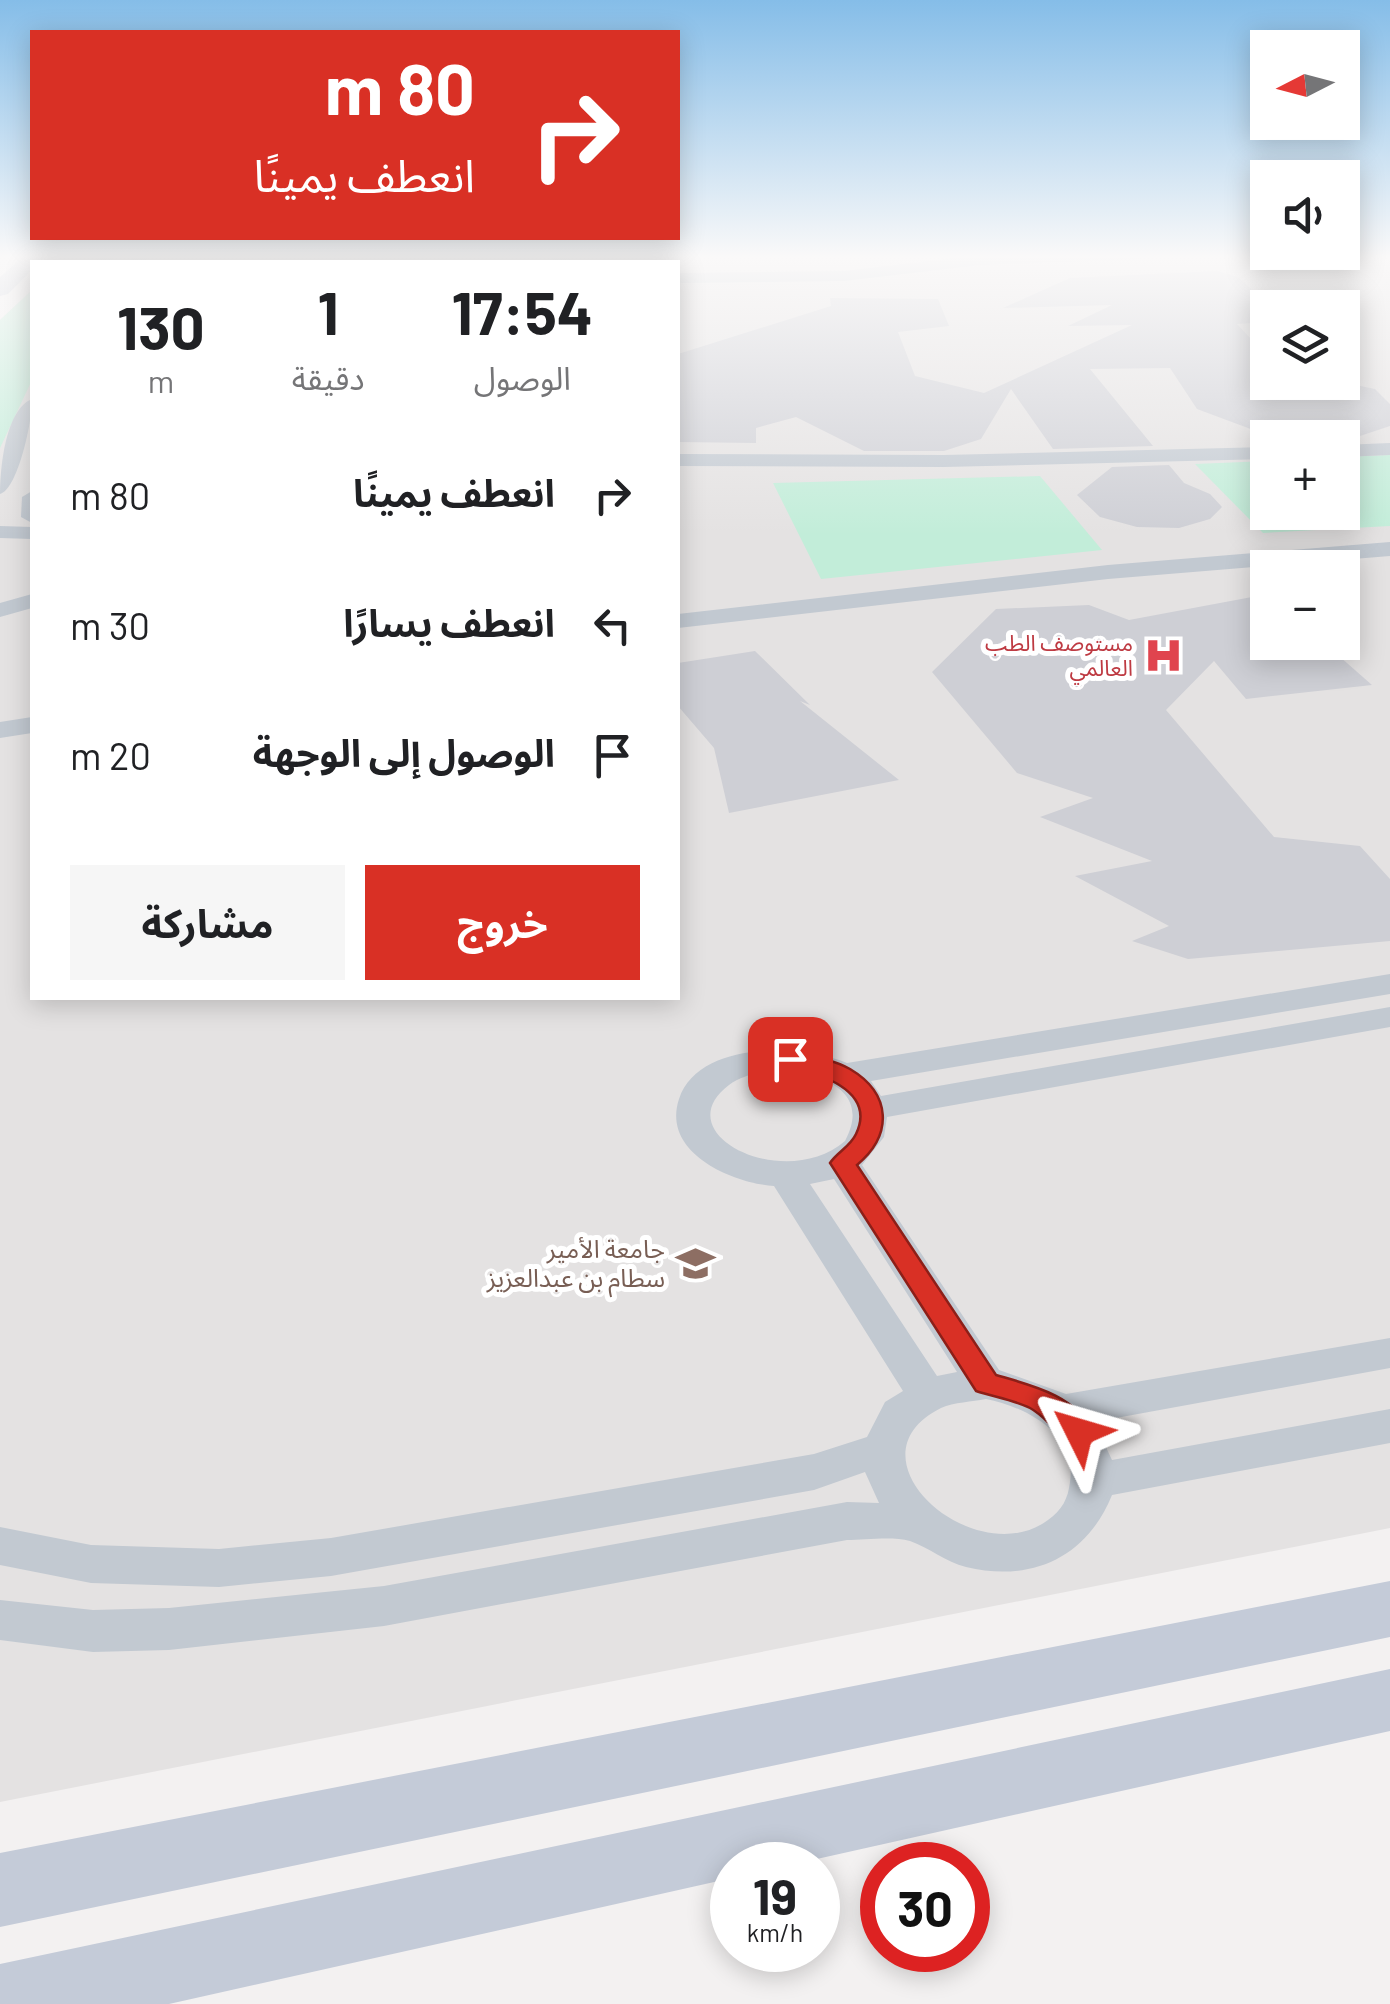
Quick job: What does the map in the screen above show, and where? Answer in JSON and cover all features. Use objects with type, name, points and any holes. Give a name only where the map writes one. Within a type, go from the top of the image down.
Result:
[{"type":"street","points":[[0,488],[28,425]]},
{"type":"street","points":[[1360,450],[1390,449]]},
{"type":"street","points":[[680,460],[944,460],[1250,453]]},
{"type":"street","points":[[0,532],[30,533]]},
{"type":"street","points":[[680,621],[1108,572],[1390,548]]},
{"type":"street","points":[[2,611],[30,601]]},
{"type":"street","points":[[0,730],[30,725]]},
{"type":"street","points":[[843,1075],[1390,984]]},
{"type":"street","points":[[871,1109],[1390,1016]]},
{"type":"street","points":[[762,1059],[804,1062],[843,1075],[862,1091],[871,1109],[872,1129],[862,1148],[842,1163],[817,1173],[786,1176],[756,1174],[729,1164],[708,1149],[695,1131],[692,1112],[698,1093],[713,1077],[762,1059]]},
{"type":"street","points":[[842,1163],[986,1383]]},
{"type":"street","points":[[786,1176],[926,1393]]},
{"type":"street","points":[[1060,1412],[1390,1352]]},
{"type":"street","points":[[986,1383],[1012,1388],[1060,1412],[1079,1432],[1091,1456],[1095,1481],[1089,1506],[1072,1528],[1047,1544],[1016,1552],[981,1551],[947,1541],[918,1523],[897,1500],[886,1475],[883,1449],[890,1426],[905,1407],[926,1393],[955,1384],[986,1383]]},
{"type":"street","points":[[1095,1481],[1390,1426]]},
{"type":"street","points":[[0,1546],[91,1564],[219,1568],[330,1557],[814,1472],[883,1449]]},
{"type":"street","points":[[0,1620],[93,1631],[226,1624],[384,1606],[848,1521],[918,1523]]},
{"type":"street","points":[[0,1890],[1390,1608]]},
{"type":"street","points":[[0,2003],[1390,1700]]},
{"type":"shaded area","name":"جامعة الأمير سطام بن عبدالعزيز","points":[[0,349],[30,349],[30,1000],[680,1000],[680,349],[1250,349],[1250,400],[1360,400],[1360,349],[1390,349],[1390,1528],[0,1802]]},
{"type":"green space","points":[[0,349],[30,349],[30,384],[0,448]]},
{"type":"green space","points":[[1390,455],[1390,526],[1360,528],[1360,456]]},
{"type":"green space","points":[[1250,462],[1250,520],[1195,464]]},
{"type":"green space","points":[[1040,476],[1102,550],[821,579],[773,483]]},
{"type":"green space","points":[[1260,530],[1317,530],[1263,533]]},
{"type":"building","points":[[695,349],[904,349],[915,376],[984,393],[1081,349],[1250,349],[1250,400],[1360,400],[1360,386],[1375,389],[1390,404],[1390,426],[1360,436],[1360,420],[1250,420],[1250,429],[1197,409],[1170,368],[1090,369],[1153,446],[1053,449],[1011,389],[981,439],[944,451],[864,451],[796,417],[756,428],[756,443],[680,442],[680,353]]},
{"type":"building","points":[[1169,465],[1184,483],[1210,494],[1222,507],[1210,519],[1179,528],[1137,527],[1100,517],[1077,495],[1112,467]]},
{"type":"building","points":[[1250,597],[1250,660],[1344,660],[1372,685],[1246,699],[1214,661],[1166,710],[1274,837],[1360,846],[1390,879],[1390,941],[1188,959],[1132,941],[1169,926],[1075,876],[1152,861],[1040,817],[1093,798],[1017,773],[932,672],[996,609],[1089,605],[1129,620]]},
{"type":"building","points":[[755,651],[810,705],[800,701],[899,780],[729,813],[714,748],[680,708],[680,663]]},
{"type":"place","name":"مستوصف الطب العالمي","points":[[1163,656]]},
{"type":"place","name":"جامعة الأمير سطام بن عبدالعزيز","points":[[695,1263]]},
{"type":"route","points":[[790,1059],[818,1064],[843,1075],[862,1091],[871,1109],[872,1129],[862,1148],[842,1163],[986,1383],[1038,1398],[1060,1412],[1079,1432]]}]
